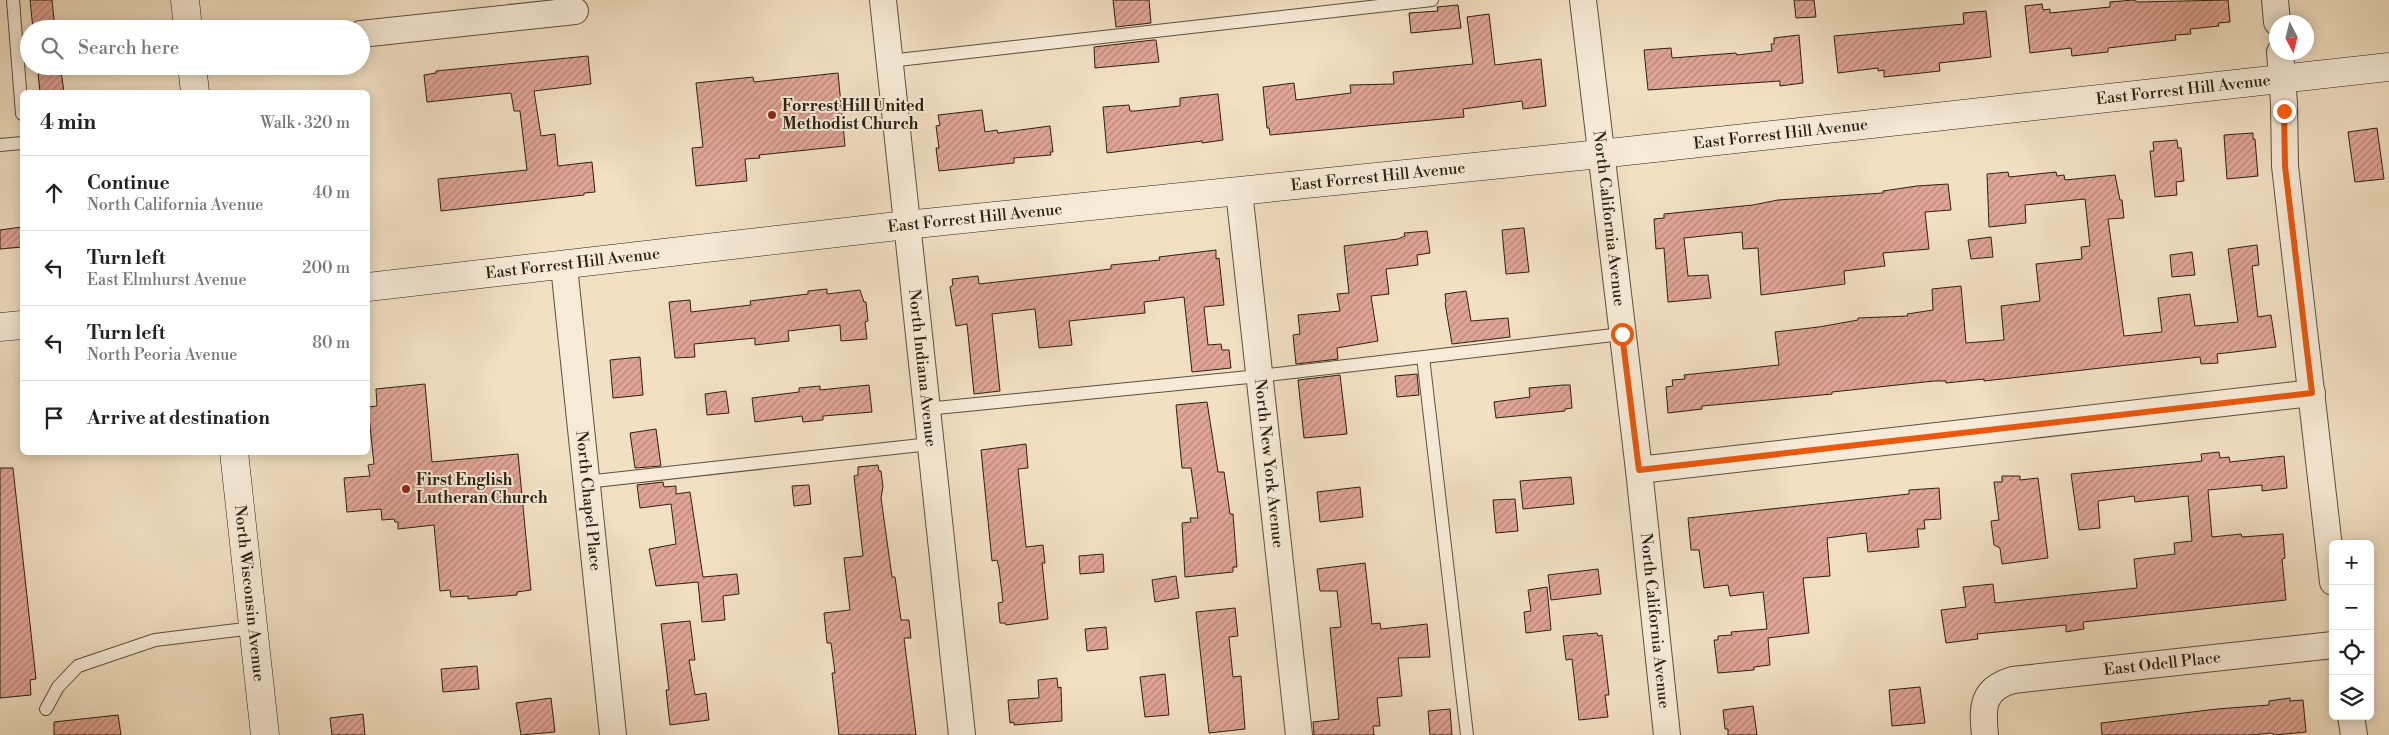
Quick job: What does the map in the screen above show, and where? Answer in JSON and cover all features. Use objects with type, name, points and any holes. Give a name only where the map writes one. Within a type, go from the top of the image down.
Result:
[{"type":"main road","points":[[185,0],[187,20]]},
{"type":"main road","name":"East Forrest Hill Avenue","points":[[370,288],[906,225],[1600,154],[2282,66],[2389,67]]},
{"type":"main road","points":[[193,75],[195,90]]},
{"type":"main road","points":[[0,327],[20,325]]},
{"type":"main road","name":"North Wisconsin Avenue","points":[[234,455],[265,735]]},
{"type":"street","name":"North Indiana Avenue","points":[[883,0],[962,735]]},
{"type":"street","name":"North California Avenue","points":[[1583,0],[1639,470],[1667,735]]},
{"type":"street","points":[[2275,0],[2276,15]]},
{"type":"street","points":[[370,33],[575,11]]},
{"type":"street","points":[[2282,66],[2284,160],[2329,546]]},
{"type":"street","name":"North New York Avenue","points":[[1239,191],[1299,735]]},
{"type":"street","name":"North Chapel Place","points":[[564,266],[614,735]]},
{"type":"street","points":[[1639,470],[2312,393]]},
{"type":"street","name":"East Odell Place","points":[[1985,735],[1983,708],[1985,700],[2002,684],[2020,678],[2329,645]]},
{"type":"street","points":[[2352,720],[2354,735]]},
{"type":"lane","points":[[13,0],[20,90]]},
{"type":"lane","points":[[889,61],[1432,0]]},
{"type":"lane","points":[[0,145],[20,143]]},
{"type":"lane","points":[[926,409],[1260,376],[1622,334]]},
{"type":"lane","points":[[1423,357],[1467,735]]},
{"type":"lane","points":[[586,482],[930,444]]},
{"type":"lane","points":[[46,709],[58,687],[78,666],[155,640],[253,628]]},
{"type":"building","points":[[30,0],[52,0],[54,20],[32,20]]},
{"type":"building","points":[[1113,0],[1149,0],[1151,23],[1116,27]]},
{"type":"building","points":[[1794,0],[1814,0],[1816,17],[1796,18]]},
{"type":"building","points":[[2133,0],[2138,2],[2228,0],[2230,22],[2218,23],[2219,26],[2190,29],[2191,34],[2175,35],[2176,40],[2108,48],[2108,52],[2072,56],[2071,48],[2030,53],[2025,6],[2042,4],[2043,10],[2050,9],[2050,13],[2110,7],[2110,2]]},
{"type":"building","points":[[1458,5],[1461,28],[1411,33],[1409,13],[1438,11],[1437,7]]},
{"type":"building","points":[[1986,11],[1991,57],[1939,63],[1940,71],[1884,77],[1884,70],[1878,71],[1878,68],[1838,73],[1834,36],[1964,24],[1963,13]]},
{"type":"building","points":[[1489,14],[1495,65],[1541,59],[1546,106],[1523,109],[1522,101],[1463,109],[1464,117],[1270,135],[1269,128],[1267,128],[1263,87],[1294,83],[1296,100],[1351,93],[1350,85],[1394,84],[1393,72],[1473,64],[1467,17]]},
{"type":"building","points":[[1799,35],[1803,83],[1780,86],[1780,81],[1648,90],[1644,50],[1671,48],[1672,58],[1736,53],[1737,55],[1772,51],[1771,44],[1774,44],[1774,38]]},
{"type":"building","points":[[1156,40],[1159,62],[1095,68],[1094,47]]},
{"type":"building","points":[[588,56],[591,84],[534,91],[541,136],[555,134],[558,166],[592,162],[595,192],[584,193],[584,195],[441,211],[438,179],[527,170],[520,111],[514,111],[511,93],[427,102],[424,75],[436,73],[436,71]]},
{"type":"building","points":[[838,73],[845,146],[759,155],[760,158],[745,159],[747,181],[696,186],[692,148],[703,147],[696,83],[753,77],[754,82]]},
{"type":"building","points":[[38,75],[62,75],[64,90],[40,90]]},
{"type":"building","points":[[1218,94],[1223,140],[1107,153],[1103,107],[1129,105],[1130,111],[1135,111],[1180,106],[1180,98]]},
{"type":"building","points":[[982,110],[985,132],[997,130],[998,133],[1050,126],[1053,152],[1050,152],[1051,155],[1014,158],[1014,163],[939,171],[936,148],[939,148],[936,126],[940,125],[938,115]]},
{"type":"building","points":[[2377,128],[2384,179],[2355,182],[2348,132]]},
{"type":"building","points":[[2253,133],[2258,176],[2227,179],[2224,135]]},
{"type":"building","points":[[2177,140],[2178,148],[2181,148],[2184,181],[2176,182],[2177,195],[2155,197],[2150,151],[2154,151],[2153,142]]},
{"type":"building","points":[[2008,172],[2009,177],[2056,172],[2057,176],[2064,175],[2065,180],[2115,175],[2120,200],[2122,200],[2124,218],[2108,219],[2124,336],[2162,332],[2158,298],[2190,294],[2195,326],[2238,322],[2228,249],[2257,245],[2259,265],[2252,266],[2258,317],[2271,315],[2276,347],[2217,354],[2218,363],[2201,364],[2200,357],[1984,381],[1984,379],[1946,383],[1946,381],[1934,381],[1832,392],[1832,394],[1702,406],[1702,409],[1668,413],[1666,387],[1673,386],[1672,380],[1685,379],[1684,375],[1779,365],[1775,332],[1819,327],[1858,320],[1858,318],[1908,316],[1907,314],[1933,310],[1932,289],[1961,286],[1966,343],[2004,340],[2001,306],[2040,301],[2036,264],[2082,259],[2081,247],[2090,246],[2085,199],[2025,205],[2026,223],[1989,227],[1987,174]]},
{"type":"building","points":[[1948,184],[1951,210],[1925,212],[1929,249],[1883,253],[1885,266],[1844,271],[1845,284],[1761,295],[1758,248],[1743,249],[1742,232],[1684,238],[1688,276],[1708,275],[1711,298],[1668,302],[1664,248],[1656,249],[1654,219],[1664,218],[1664,214],[1753,205],[1778,200],[1883,193],[1883,191],[1917,186]]},
{"type":"building","points":[[20,227],[20,247],[0,249],[0,230]]},
{"type":"building","points":[[1524,228],[1529,272],[1506,274],[1502,230]]},
{"type":"building","points":[[1427,231],[1430,253],[1417,255],[1418,265],[1386,269],[1389,294],[1371,296],[1378,341],[1337,348],[1338,359],[1296,364],[1293,335],[1300,334],[1298,315],[1340,311],[1337,294],[1349,293],[1344,246],[1398,239],[1405,236],[1404,233]]},
{"type":"building","points":[[1991,237],[1993,257],[1971,259],[1968,240]]},
{"type":"building","points":[[1216,250],[1216,259],[1219,258],[1224,305],[1204,307],[1208,345],[1221,344],[1222,350],[1229,350],[1231,368],[1192,372],[1184,297],[1144,302],[1145,313],[1069,321],[1072,345],[1039,348],[1035,309],[992,314],[1000,391],[974,394],[967,324],[956,326],[950,287],[953,285],[952,279],[978,276],[979,284],[1111,269],[1111,265],[1160,260],[1159,257]]},
{"type":"building","points":[[2192,252],[2195,275],[2172,277],[2170,255]]},
{"type":"building","points":[[827,289],[827,294],[860,290],[864,302],[866,302],[868,321],[865,322],[867,339],[841,341],[840,325],[788,331],[789,341],[755,345],[755,338],[694,344],[695,357],[675,358],[669,302],[690,300],[691,312],[751,305],[750,301],[808,294],[808,291]]},
{"type":"building","points":[[1466,291],[1471,321],[1508,318],[1510,337],[1452,344],[1445,294]]},
{"type":"building","points":[[640,357],[643,395],[613,398],[610,360]]},
{"type":"building","points":[[1417,374],[1419,395],[1397,397],[1395,376]]},
{"type":"building","points":[[1340,375],[1347,434],[1304,438],[1298,380]]},
{"type":"building","points":[[425,384],[432,462],[518,454],[531,590],[517,592],[517,595],[468,599],[468,596],[451,597],[450,590],[440,591],[434,525],[398,529],[398,522],[395,522],[394,519],[382,520],[381,509],[347,512],[344,478],[370,476],[368,465],[374,464],[370,407],[377,406],[376,389]]},
{"type":"building","points":[[869,385],[872,412],[823,416],[823,420],[803,422],[802,416],[755,422],[752,398],[799,392],[799,388],[820,386],[820,390]]},
{"type":"building","points":[[1570,385],[1572,408],[1565,409],[1565,411],[1496,418],[1494,402],[1530,397],[1529,388]]},
{"type":"building","points":[[726,391],[729,413],[707,415],[705,394]]},
{"type":"building","points":[[1207,402],[1218,472],[1224,472],[1230,514],[1233,514],[1237,567],[1233,567],[1233,572],[1185,577],[1182,523],[1191,522],[1190,518],[1198,518],[1191,468],[1182,468],[1176,405]]},
{"type":"building","points":[[656,429],[661,466],[635,468],[630,433]]},
{"type":"building","points":[[1026,444],[1028,468],[1018,469],[1026,547],[1043,545],[1045,563],[1042,563],[1048,619],[1006,625],[1005,623],[1000,623],[998,603],[1003,602],[997,560],[992,561],[981,450]]},
{"type":"building","points":[[2219,452],[2220,458],[2229,457],[2230,462],[2284,456],[2287,488],[2262,491],[2262,485],[2208,490],[2212,537],[2241,534],[2242,537],[2283,534],[2285,558],[2282,559],[2286,600],[2083,622],[2084,629],[2066,632],[2066,625],[1977,634],[1978,639],[1946,643],[1941,610],[1966,607],[1963,587],[1993,584],[1995,603],[2137,588],[2134,559],[2175,554],[2174,543],[2192,541],[2188,496],[2135,502],[2134,496],[2098,501],[2100,528],[2079,530],[2071,474],[2202,461],[2201,454]]},
{"type":"building","points":[[878,465],[879,471],[881,471],[883,487],[881,498],[892,577],[895,577],[901,620],[909,620],[911,638],[904,638],[916,735],[839,735],[832,673],[835,673],[831,643],[827,643],[824,613],[850,610],[844,558],[863,556],[854,476],[858,475],[858,467]]},
{"type":"building","points":[[0,468],[13,468],[36,679],[30,680],[31,695],[0,698]]},
{"type":"building","points":[[2002,476],[2020,476],[2020,480],[2038,478],[2048,558],[2002,564],[2000,548],[1994,545],[1991,521],[1999,520],[1994,482],[2002,482]]},
{"type":"building","points":[[1571,477],[1574,504],[1523,509],[1520,481]]},
{"type":"building","points":[[663,482],[664,487],[676,486],[676,494],[690,492],[703,577],[737,574],[739,594],[723,596],[725,620],[702,622],[698,582],[656,586],[649,549],[676,544],[671,504],[640,508],[637,485]]},
{"type":"building","points":[[809,485],[811,504],[794,506],[792,486]]},
{"type":"building","points":[[1360,487],[1363,517],[1320,522],[1317,492]]},
{"type":"building","points":[[1939,488],[1941,519],[1924,520],[1925,529],[1917,529],[1919,547],[1868,552],[1866,533],[1827,538],[1830,576],[1803,578],[1809,633],[1768,638],[1770,665],[1754,667],[1754,670],[1718,673],[1714,640],[1718,640],[1718,636],[1732,635],[1731,632],[1767,629],[1763,592],[1730,596],[1728,585],[1704,588],[1699,550],[1691,550],[1688,518],[1909,494],[1909,490]]},
{"type":"building","points":[[1515,499],[1518,531],[1496,533],[1493,500]]},
{"type":"building","points":[[1103,554],[1104,572],[1080,574],[1079,556]]},
{"type":"building","points":[[1365,563],[1372,624],[1380,623],[1381,629],[1427,624],[1430,657],[1398,658],[1402,696],[1377,698],[1380,726],[1373,726],[1374,735],[1314,735],[1313,722],[1339,719],[1330,628],[1341,627],[1337,591],[1320,591],[1317,569]]},
{"type":"building","points":[[1598,569],[1601,594],[1551,600],[1548,575]]},
{"type":"building","points":[[1176,576],[1179,598],[1155,602],[1152,580]]},
{"type":"building","points":[[1547,587],[1551,630],[1526,633],[1524,612],[1531,611],[1528,590]]},
{"type":"building","points":[[1235,608],[1238,636],[1229,637],[1233,677],[1241,676],[1245,729],[1209,733],[1196,612]]},
{"type":"building","points":[[690,621],[695,660],[689,660],[695,695],[706,693],[709,720],[670,725],[666,690],[669,690],[661,624]]},
{"type":"building","points":[[1106,627],[1108,649],[1087,651],[1085,629]]},
{"type":"building","points":[[1597,633],[1598,636],[1602,635],[1609,695],[1605,695],[1608,717],[1579,720],[1572,659],[1566,660],[1563,636]]},
{"type":"building","points":[[477,666],[479,689],[443,692],[441,669]]},
{"type":"building","points":[[1165,674],[1169,715],[1145,717],[1140,677]]},
{"type":"building","points":[[1057,678],[1058,688],[1061,687],[1062,721],[1014,725],[1014,722],[1010,723],[1008,700],[1039,698],[1038,680]]},
{"type":"building","points":[[1920,687],[1925,723],[1892,726],[1889,690]]},
{"type":"building","points":[[551,698],[555,732],[521,735],[516,703]]},
{"type":"building","points":[[2290,698],[2290,701],[2303,700],[2306,732],[2274,735],[2272,733],[2250,735],[2102,735],[2101,723],[2217,709],[2269,705],[2269,701]]},
{"type":"building","points":[[1753,706],[1757,735],[1728,735],[1728,729],[1725,729],[1723,710]]},
{"type":"building","points":[[1450,709],[1452,735],[1430,735],[1428,711]]},
{"type":"building","points":[[363,714],[365,735],[332,735],[330,718]]},
{"type":"building","points":[[118,715],[121,735],[54,735],[54,722]]},
{"type":"place","name":"Forrest Hill United Methodist Church","points":[[772,115]]},
{"type":"place","name":"First English Lutheran Church","points":[[406,489]]},
{"type":"route","points":[[1622,334],[1639,470],[2312,393],[2285,166],[2283,145],[2284,111]]}]
